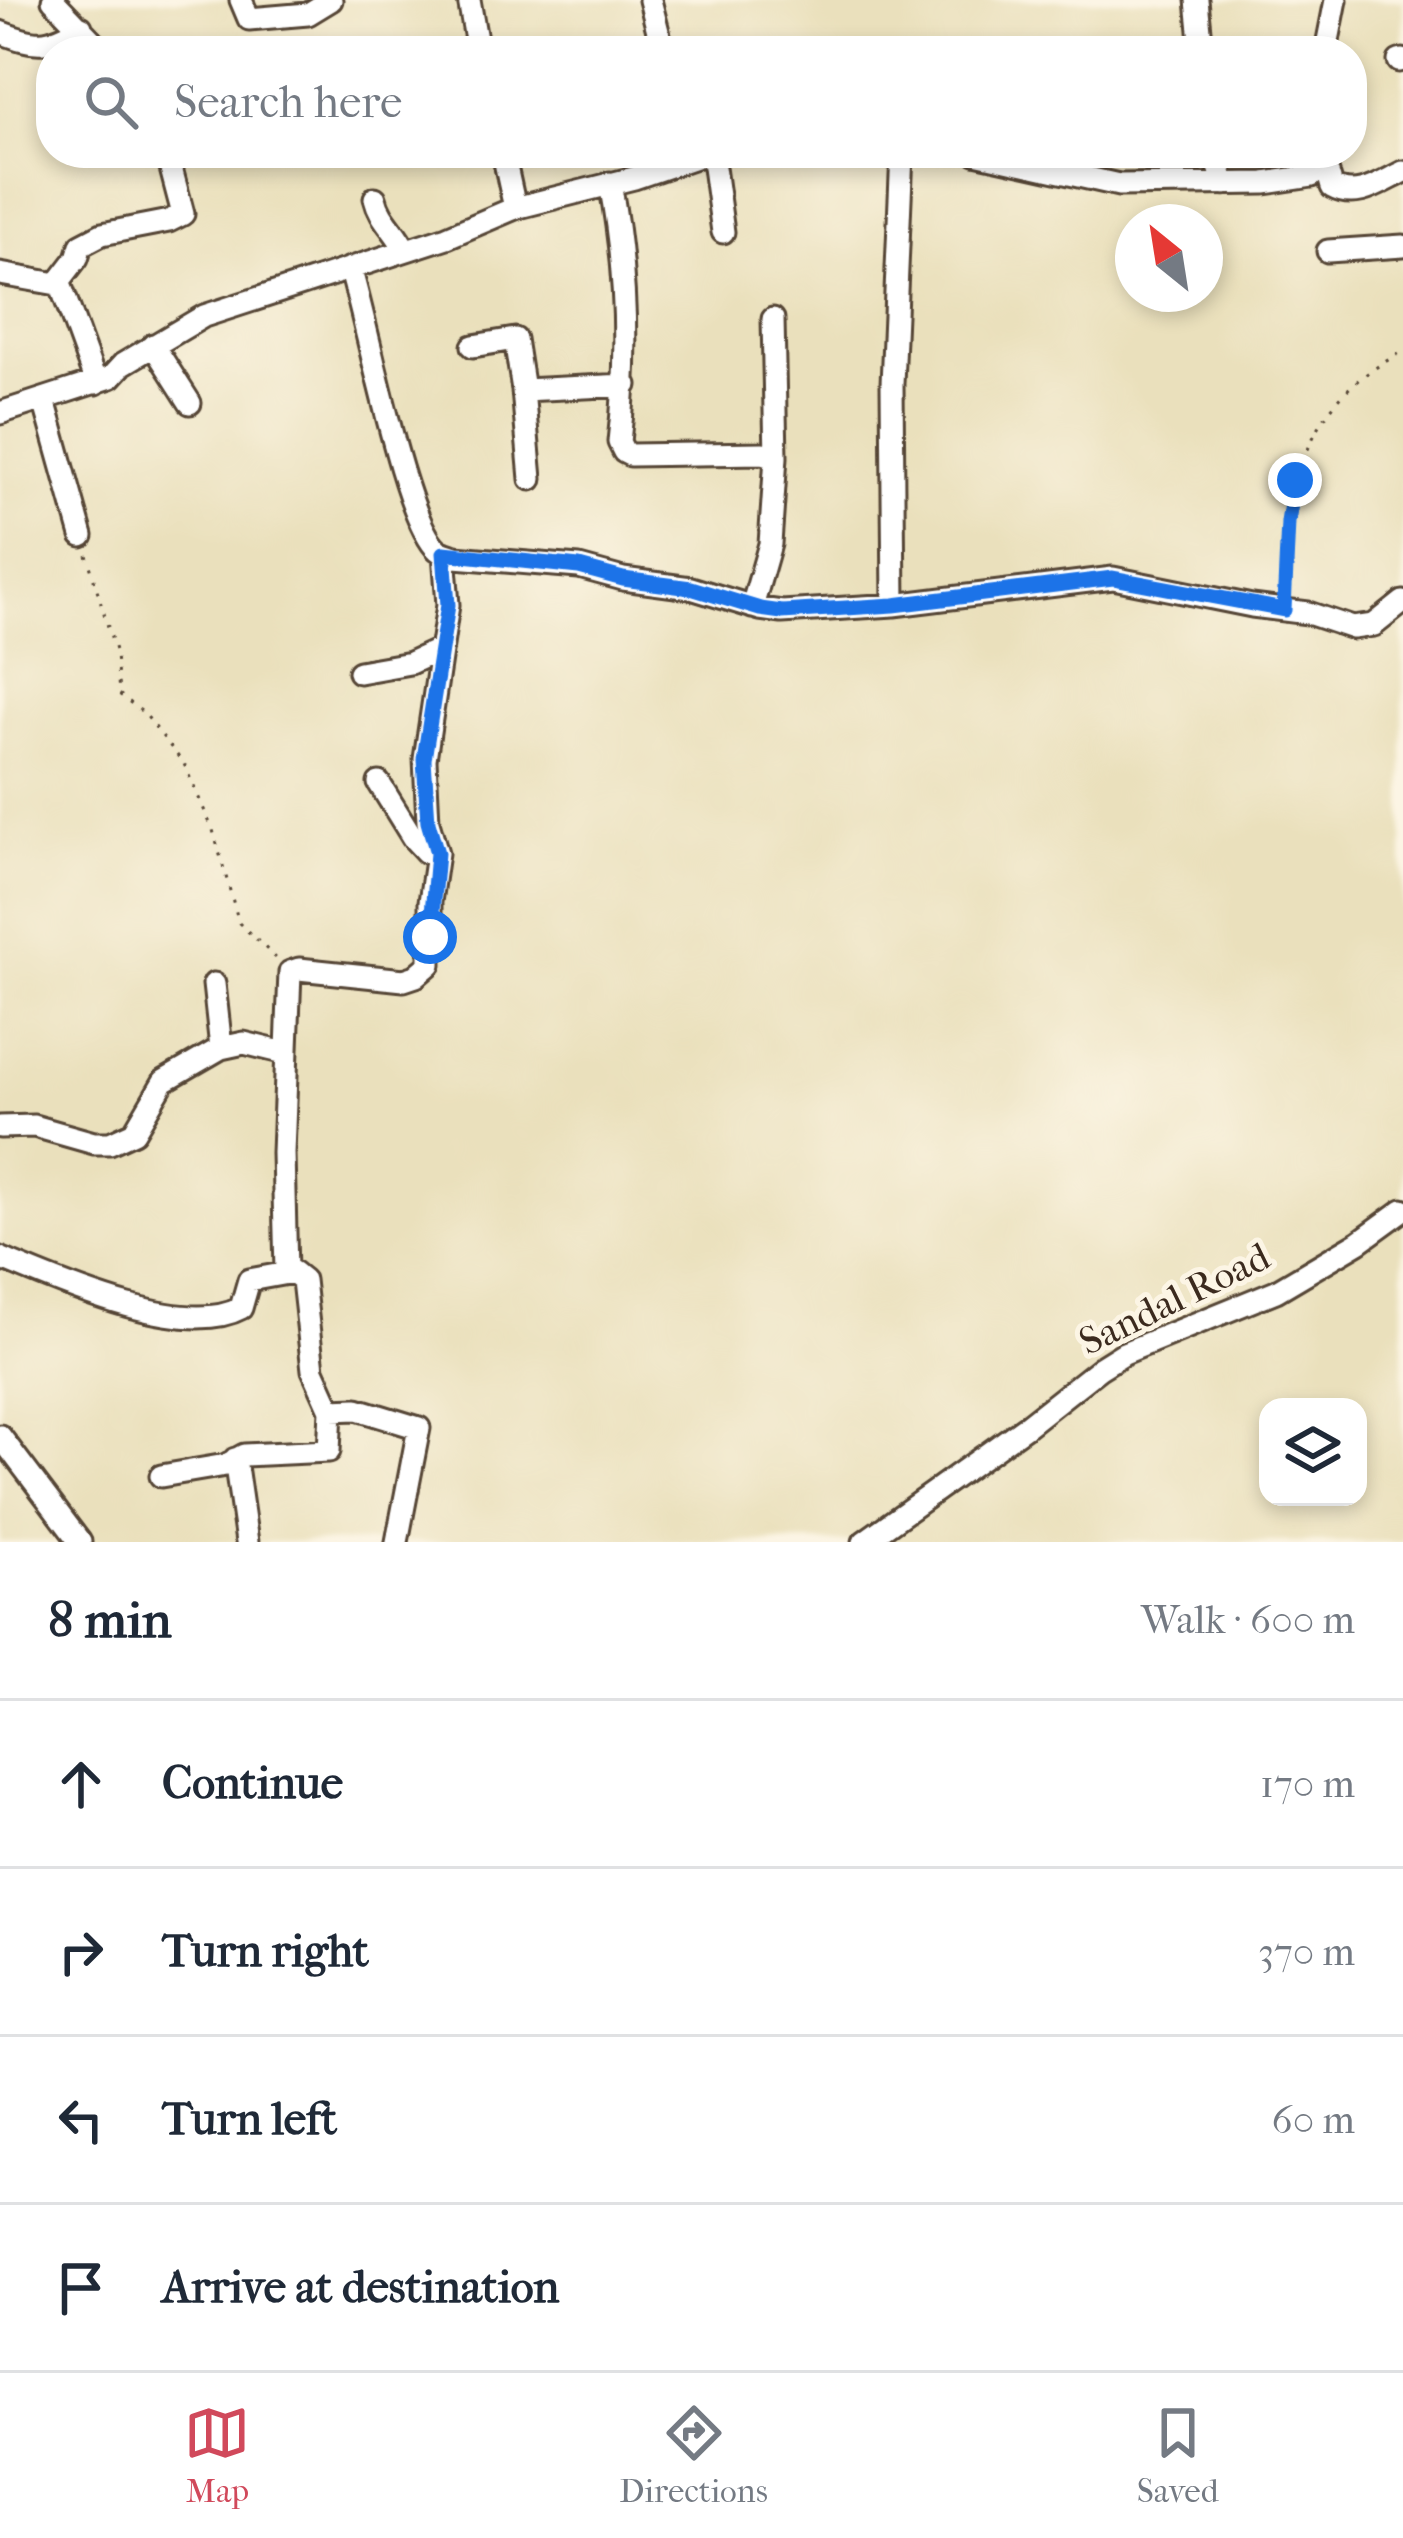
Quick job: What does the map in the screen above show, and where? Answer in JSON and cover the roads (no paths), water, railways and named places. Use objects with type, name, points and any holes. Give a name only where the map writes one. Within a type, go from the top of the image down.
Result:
[{"type":"street","points":[[53,0],[89,36]]},
{"type":"street","points":[[241,0],[249,19],[308,14],[331,0]]},
{"type":"street","points":[[469,0],[475,36]]},
{"type":"street","points":[[650,0],[659,36]]},
{"type":"street","points":[[1197,0],[1201,36]]},
{"type":"street","points":[[1329,36],[1336,0]]},
{"type":"street","points":[[65,36],[81,27]]},
{"type":"street","points":[[0,32],[36,43]]},
{"type":"street","points":[[57,284],[81,245],[96,236],[183,214],[171,168]]},
{"type":"street","points":[[506,168],[515,208]]},
{"type":"street","points":[[0,413],[111,377],[123,364],[204,316],[515,208],[660,168]]},
{"type":"street","points":[[712,168],[723,232]]},
{"type":"street","points":[[894,605],[892,384],[901,168]]},
{"type":"street","points":[[1042,168],[1119,185],[1226,184],[1312,176]]},
{"type":"street","points":[[1220,168],[1226,184]]},
{"type":"street","points":[[1326,168],[1332,187],[1343,193],[1371,188],[1403,173]]},
{"type":"street","points":[[610,183],[617,220],[626,385],[620,442],[624,452],[776,457]]},
{"type":"street","points":[[375,198],[380,215],[398,233],[405,250]]},
{"type":"street","points":[[1328,250],[1403,246]]},
{"type":"street","points":[[350,268],[396,452],[429,538],[444,553],[579,567],[623,579],[691,588],[782,612],[894,605],[1113,578],[1365,629],[1403,602]]},
{"type":"street","points":[[0,274],[57,284],[67,295],[96,383]]},
{"type":"street","points":[[752,607],[770,544],[776,457],[773,319]]},
{"type":"street","points":[[473,346],[517,340],[531,479]]},
{"type":"street","points":[[152,345],[190,403]]},
{"type":"street","points":[[523,390],[626,385]]},
{"type":"street","points":[[44,400],[82,536]]},
{"type":"street","points":[[286,1272],[285,1053],[291,971],[404,980],[426,970],[431,957],[430,902],[437,853],[428,822],[424,759],[448,605],[444,553]]},
{"type":"street","points":[[358,672],[410,663],[440,650]]},
{"type":"street","points":[[379,783],[412,838],[426,852],[437,853]]},
{"type":"street","points":[[214,984],[221,1048]]},
{"type":"street","points":[[0,1127],[34,1126],[94,1143],[124,1138],[143,1119],[164,1081],[221,1048],[244,1043],[285,1053]]},
{"type":"street","name":"Sandal Road","points":[[864,1542],[1124,1353],[1276,1291],[1403,1210]]},
{"type":"street","points":[[0,1258],[137,1307],[205,1317],[241,1308],[249,1280],[286,1272],[303,1280],[313,1370],[331,1410],[329,1451],[235,1459],[226,1466],[161,1476]]},
{"type":"street","points":[[331,1410],[357,1409],[419,1428],[397,1542]]},
{"type":"street","points":[[0,1436],[80,1542]]},
{"type":"street","points":[[235,1459],[248,1542]]}]
